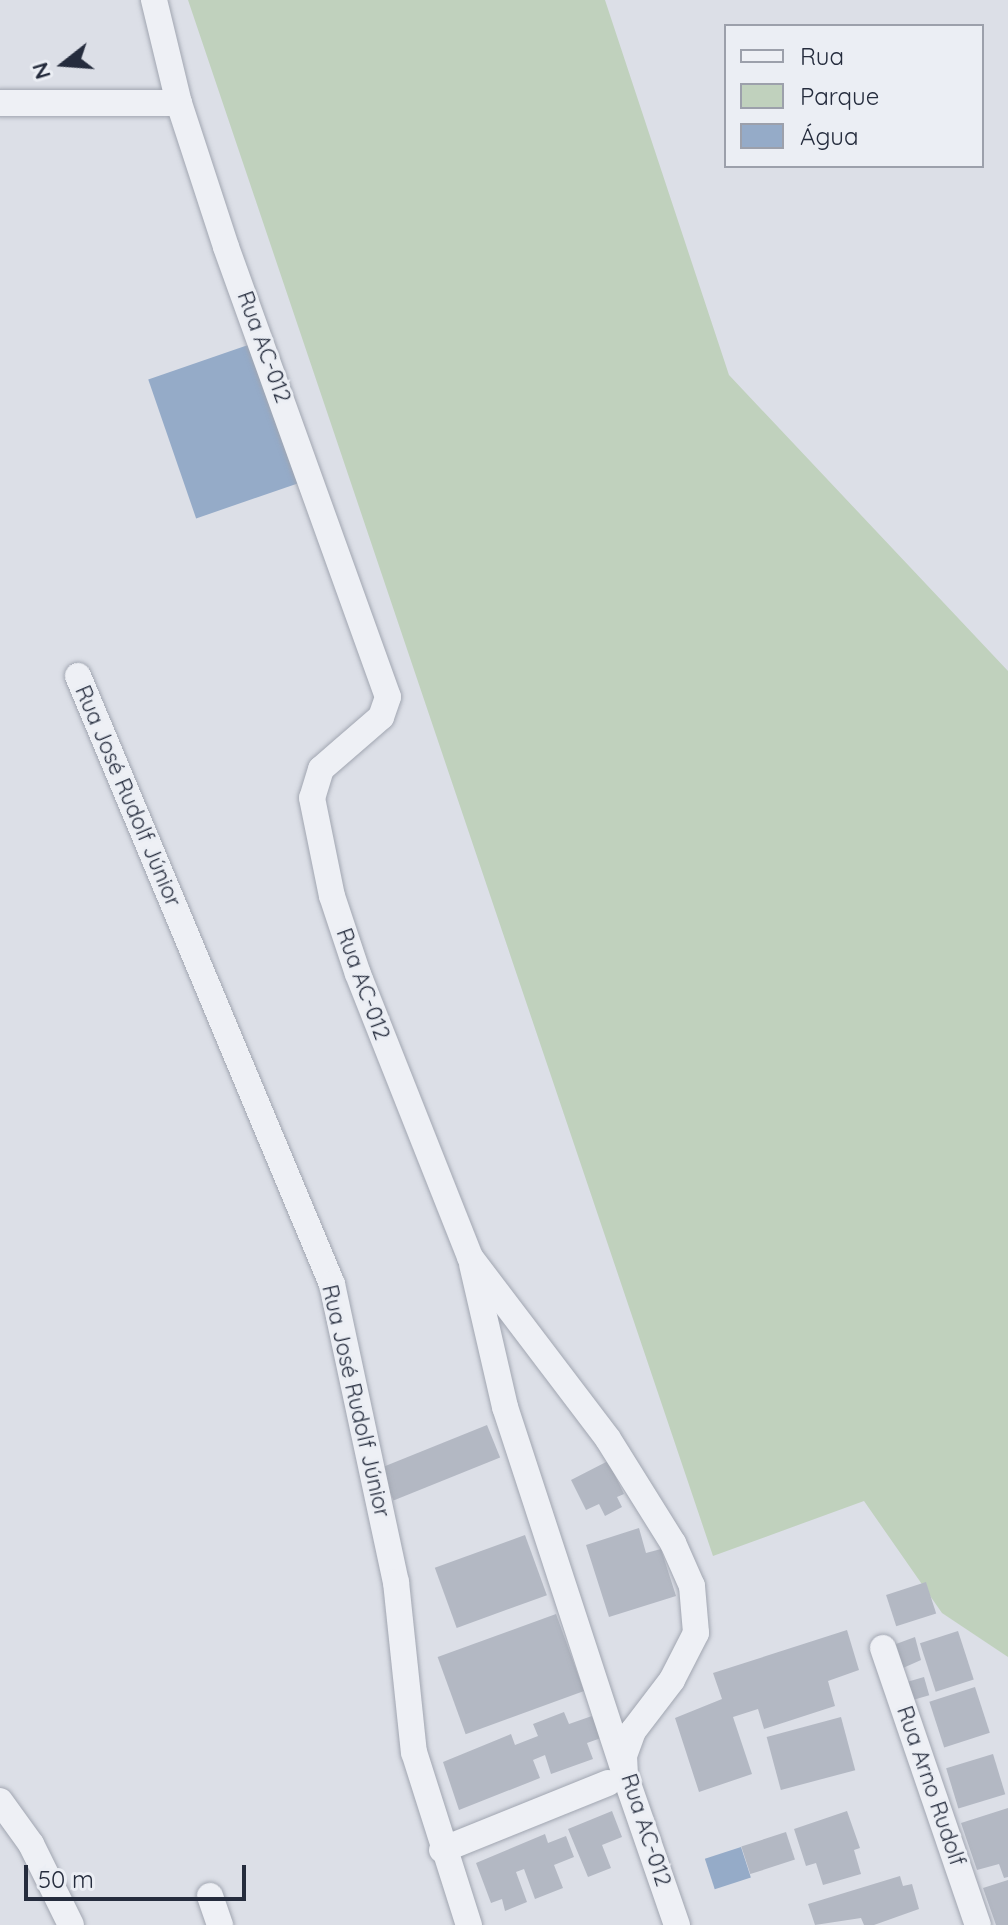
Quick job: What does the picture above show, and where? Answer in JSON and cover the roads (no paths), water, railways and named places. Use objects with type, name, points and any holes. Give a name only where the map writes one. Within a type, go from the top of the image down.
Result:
[{"type":"street","name":"Rua AC-012","points":[[154,0],[179,103],[382,672],[388,697],[381,717],[321,769],[312,798],[332,896],[358,974],[470,1257],[608,1439],[673,1543],[692,1586],[696,1633],[672,1680],[628,1741],[616,1779],[677,1925]]},
{"type":"street","points":[[0,103],[179,103]]},
{"type":"street","name":"Rua José Rudolf Júnior","points":[[78,676],[332,1284],[396,1582],[414,1752],[442,1850],[469,1925]]},
{"type":"street","points":[[442,1850],[616,1779],[505,1407],[470,1257]]},
{"type":"street","name":"Rua Arno Rudolf","points":[[883,1648],[978,1925]]},
{"type":"street","points":[[0,1801],[31,1844],[71,1925]]},
{"type":"street","points":[[210,1896],[220,1925]]},
{"type":"water","points":[[257,342],[305,481],[196,518],[148,379]]},
{"type":"water","points":[[741,1847],[751,1877],[715,1889],[705,1859]]}]
